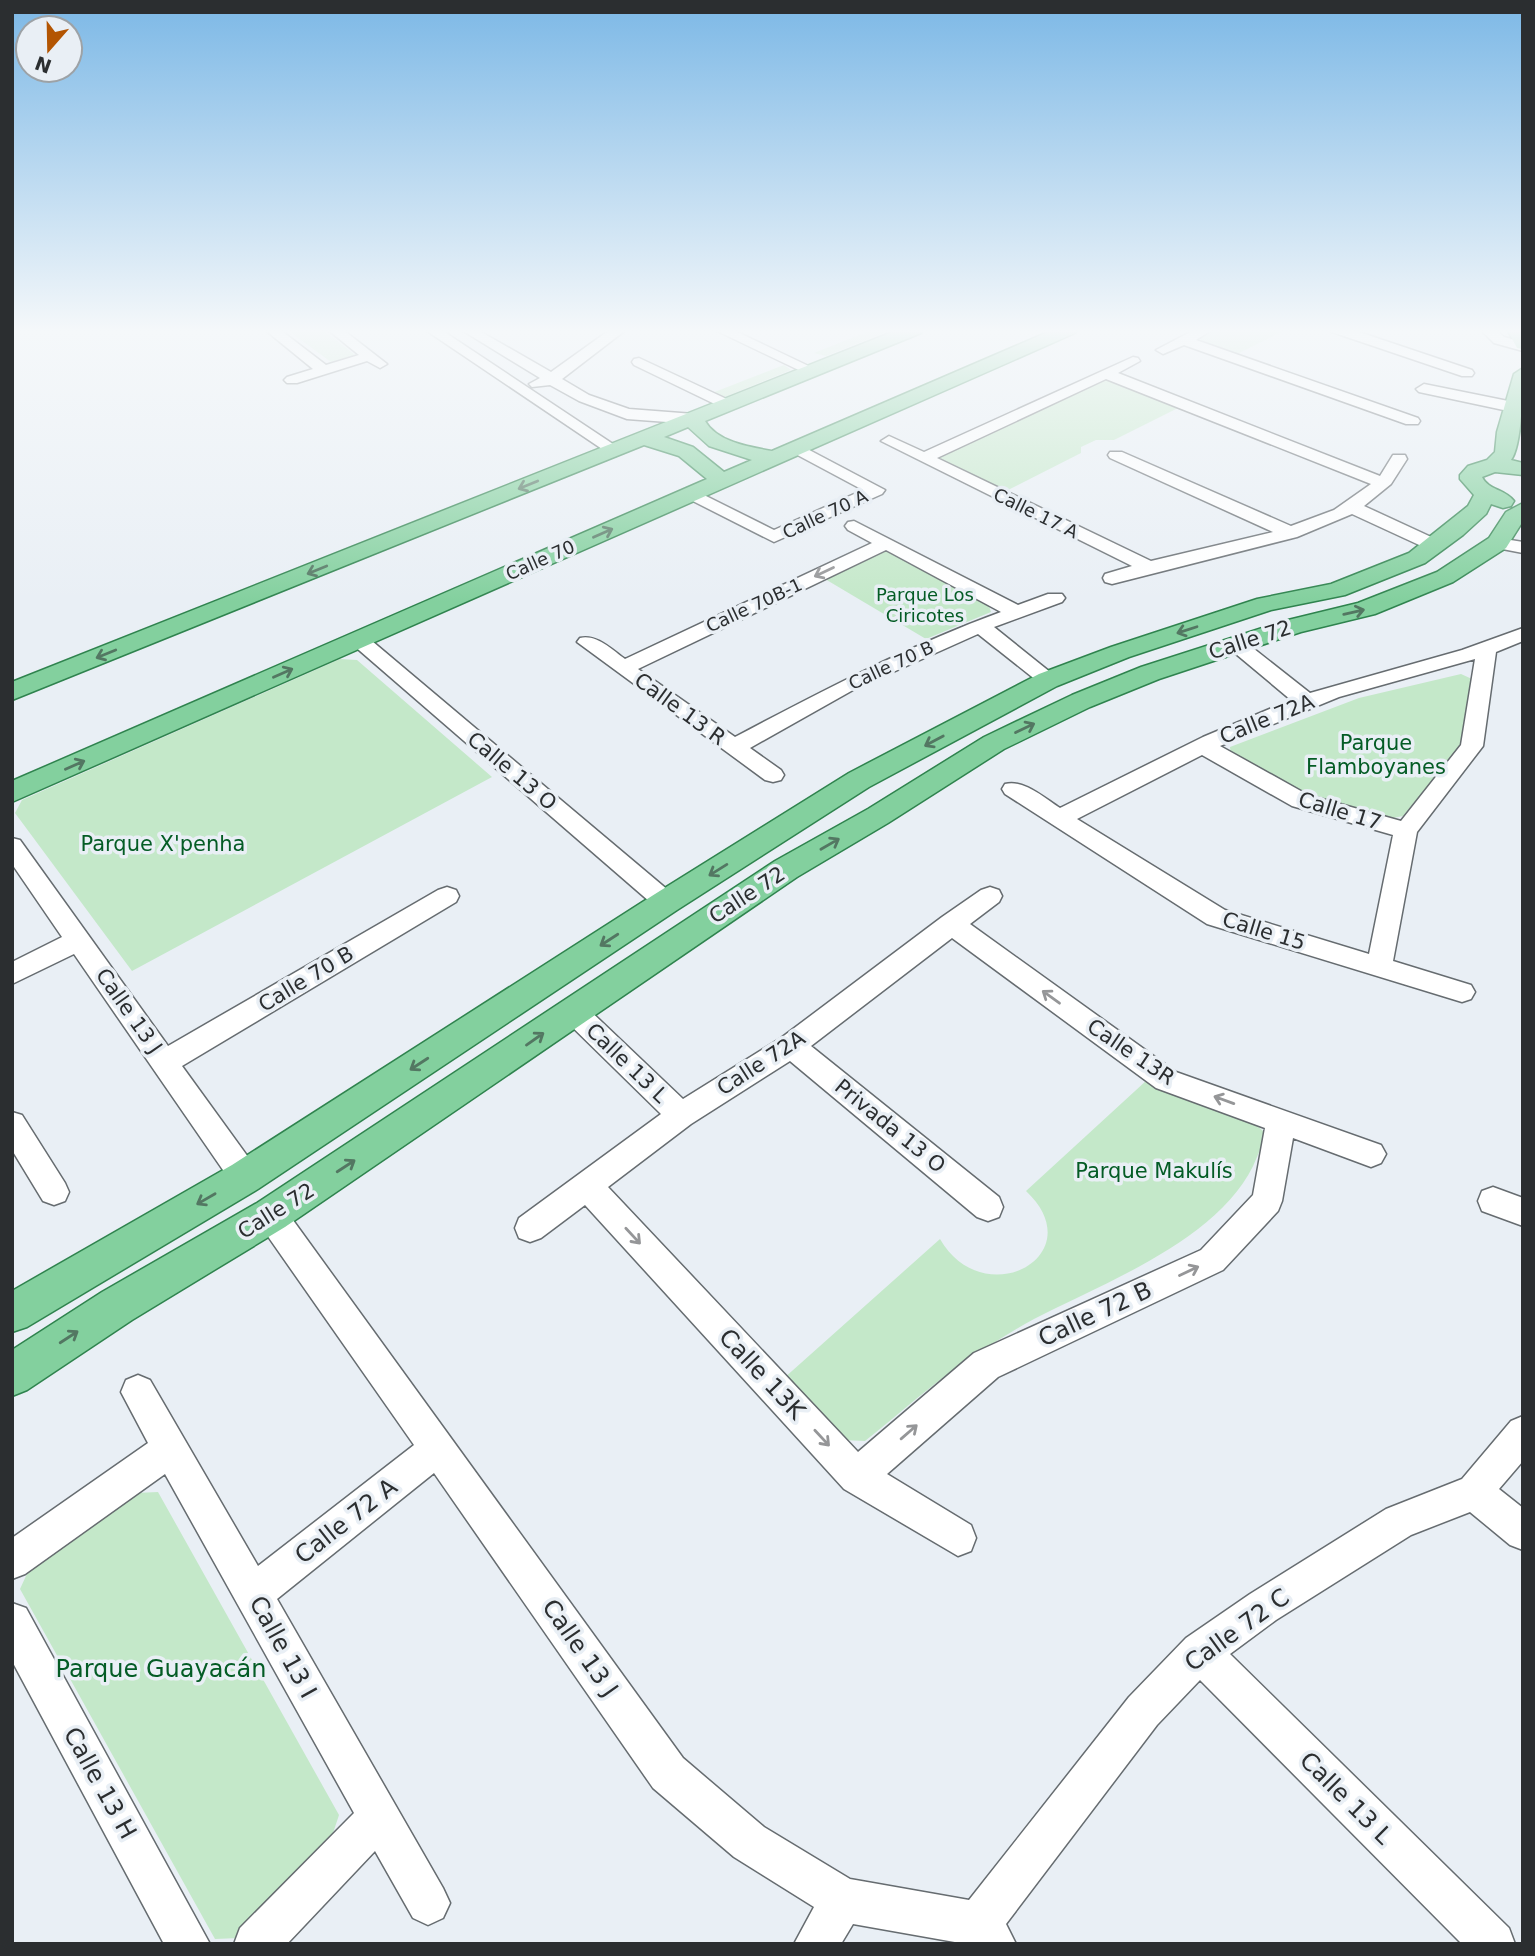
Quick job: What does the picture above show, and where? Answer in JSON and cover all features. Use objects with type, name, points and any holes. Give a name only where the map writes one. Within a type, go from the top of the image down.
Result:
[{"type":"main road","points":[[12,692],[691,420]]},
{"type":"main road","points":[[695,420],[703,432],[716,441],[752,454],[785,453]]},
{"type":"main road","name":"Calle 70","points":[[12,792],[860,420]]},
{"type":"main road","points":[[1494,465],[1505,454],[1510,420]]},
{"type":"main road","points":[[642,439],[668,444],[687,452],[712,470],[720,481]]},
{"type":"main road","points":[[1523,469],[1494,465],[1478,468],[1471,475],[1474,484],[1485,494],[1523,504]]},
{"type":"main road","name":"Calle 72","points":[[12,1313],[245,1177],[666,902],[859,780],[1048,681],[1120,652],[1266,604],[1337,590],[1427,552],[1478,509],[1485,494]]},
{"type":"main road","name":"Calle 72","points":[[12,1375],[117,1306],[271,1215],[485,1074],[786,869],[994,744],[1081,701],[1127,682],[1263,636],[1366,609],[1450,574],[1510,546],[1514,517],[1523,510]]},
{"type":"main road","points":[[1427,552],[1450,574]]},
{"type":"main road","points":[[1298,598],[1322,619]]},
{"type":"main road","points":[[1235,614],[1263,636]]},
{"type":"main road","points":[[972,721],[976,735],[994,744]]},
{"type":"main road","points":[[759,844],[777,854],[786,869]]},
{"type":"main road","points":[[454,1041],[485,1074]]},
{"type":"main road","points":[[92,1265],[117,1306]]},
{"type":"street","points":[[568,420],[614,450]]},
{"type":"street","points":[[924,458],[1006,420]]},
{"type":"street","points":[[1224,420],[1381,482]]},
{"type":"street","name":"Calle 17 A","points":[[889,441],[1148,567]]},
{"type":"street","name":"Calle 70 A","points":[[690,495],[774,537],[876,491],[785,453]]},
{"type":"street","points":[[1116,455],[1291,533]]},
{"type":"street","points":[[1112,578],[1148,567],[1265,541],[1328,520],[1351,507],[1381,482],[1394,469],[1399,459]]},
{"type":"street","points":[[1351,507],[1427,552]]},
{"type":"street","points":[[854,526],[1016,612]]},
{"type":"street","name":"Calle 70B-1","points":[[623,668],[886,543]]},
{"type":"street","name":"Calle 70 B","points":[[734,747],[846,686],[980,626],[1055,597]]},
{"type":"street","points":[[980,626],[1048,681]]},
{"type":"street","name":"Calle 72A","points":[[1059,818],[1203,746],[1306,701],[1486,650],[1523,634]]},
{"type":"street","name":"Calle 13 O","points":[[359,640],[666,902]]},
{"type":"street","name":"Calle 13 R","points":[[587,642],[773,775]]},
{"type":"street","points":[[1237,645],[1306,701]]},
{"type":"street","points":[[1379,967],[1406,830],[1472,746],[1486,650]]},
{"type":"street","name":"Calle 17","points":[[1203,746],[1300,801],[1406,830]]},
{"type":"street","name":"Calle 15","points":[[1013,789],[1216,917],[1462,992]]},
{"type":"street","name":"Calle 13 J","points":[[12,846],[245,1177]]},
{"type":"street","name":"Calle 70 B","points":[[165,1062],[447,896]]},
{"type":"street","name":"Calle 72A","points":[[530,1228],[681,1115],[791,1046],[990,897]]},
{"type":"street","name":"Calle 13R","points":[[951,924],[1166,1080],[1371,1154]]},
{"type":"street","points":[[12,974],[78,940]]},
{"type":"street","name":"Calle 13 L","points":[[574,1012],[681,1115]]},
{"type":"street","name":"Privada 13 O","points":[[791,1046],[988,1207]]},
{"type":"street","name":"Calle 72 B","points":[[857,1476],[986,1365],[1212,1260],[1267,1201],[1281,1121]]},
{"type":"street","points":[[12,1124],[54,1192]]},
{"type":"street","name":"Calle 13K","points":[[587,1186],[857,1476],[958,1538]]},
{"type":"street","points":[[1493,1201],[1523,1212]]},
{"type":"street","name":"Calle 13 J","points":[[271,1215],[668,1773],[750,1842],[844,1900],[986,1934]]},
{"type":"street","name":"Calle 13 I","points":[[138,1392],[428,1903]]},
{"type":"street","name":"Calle 72 C","points":[[986,1934],[1143,1711],[1200,1652],[1263,1607],[1399,1522],[1474,1492],[1523,1433]]},
{"type":"street","name":"Calle 72 A","points":[[253,1594],[438,1448]]},
{"type":"street","points":[[12,1561],[170,1449]]},
{"type":"street","points":[[1474,1492],[1523,1532]]},
{"type":"street","name":"Calle 13 H","points":[[12,1622],[188,1944]]},
{"type":"street","name":"Calle 13 L","points":[[1200,1652],[1493,1944]]},
{"type":"street","points":[[256,1944],[379,1817]]},
{"type":"street","points":[[816,1944],[844,1900]]},
{"type":"green space","points":[[1015,420],[1153,420],[1114,440],[1096,440],[1081,447],[1081,453],[1004,492],[940,461],[939,456]]},
{"type":"green space","name":"Parque Los Ciricotes","points":[[879,551],[889,551],[989,606],[991,612],[926,639],[825,579]]},
{"type":"green space","name":"Parque X'penha","points":[[340,659],[357,660],[492,777],[132,971],[15,813],[22,800]]},
{"type":"green space","name":"Parque Flamboyanes","points":[[1461,674],[1472,679],[1462,744],[1403,816],[1388,819],[1301,795],[1231,755],[1230,747],[1359,698]]},
{"type":"green space","name":"Parque Makulís","points":[[1147,1080],[1178,1096],[1254,1123],[1263,1131],[1260,1151],[1241,1185],[1219,1211],[1192,1234],[1161,1254],[993,1343],[943,1378],[865,1441],[843,1440],[783,1379],[940,1239],[959,1261],[982,1273],[1004,1274],[1025,1268],[1040,1254],[1047,1236],[1044,1215],[1026,1191]]},
{"type":"green space","name":"Parque Guayacán","points":[[158,1492],[339,1815],[329,1845],[239,1938],[215,1939],[20,1589],[31,1565],[136,1493]]}]
